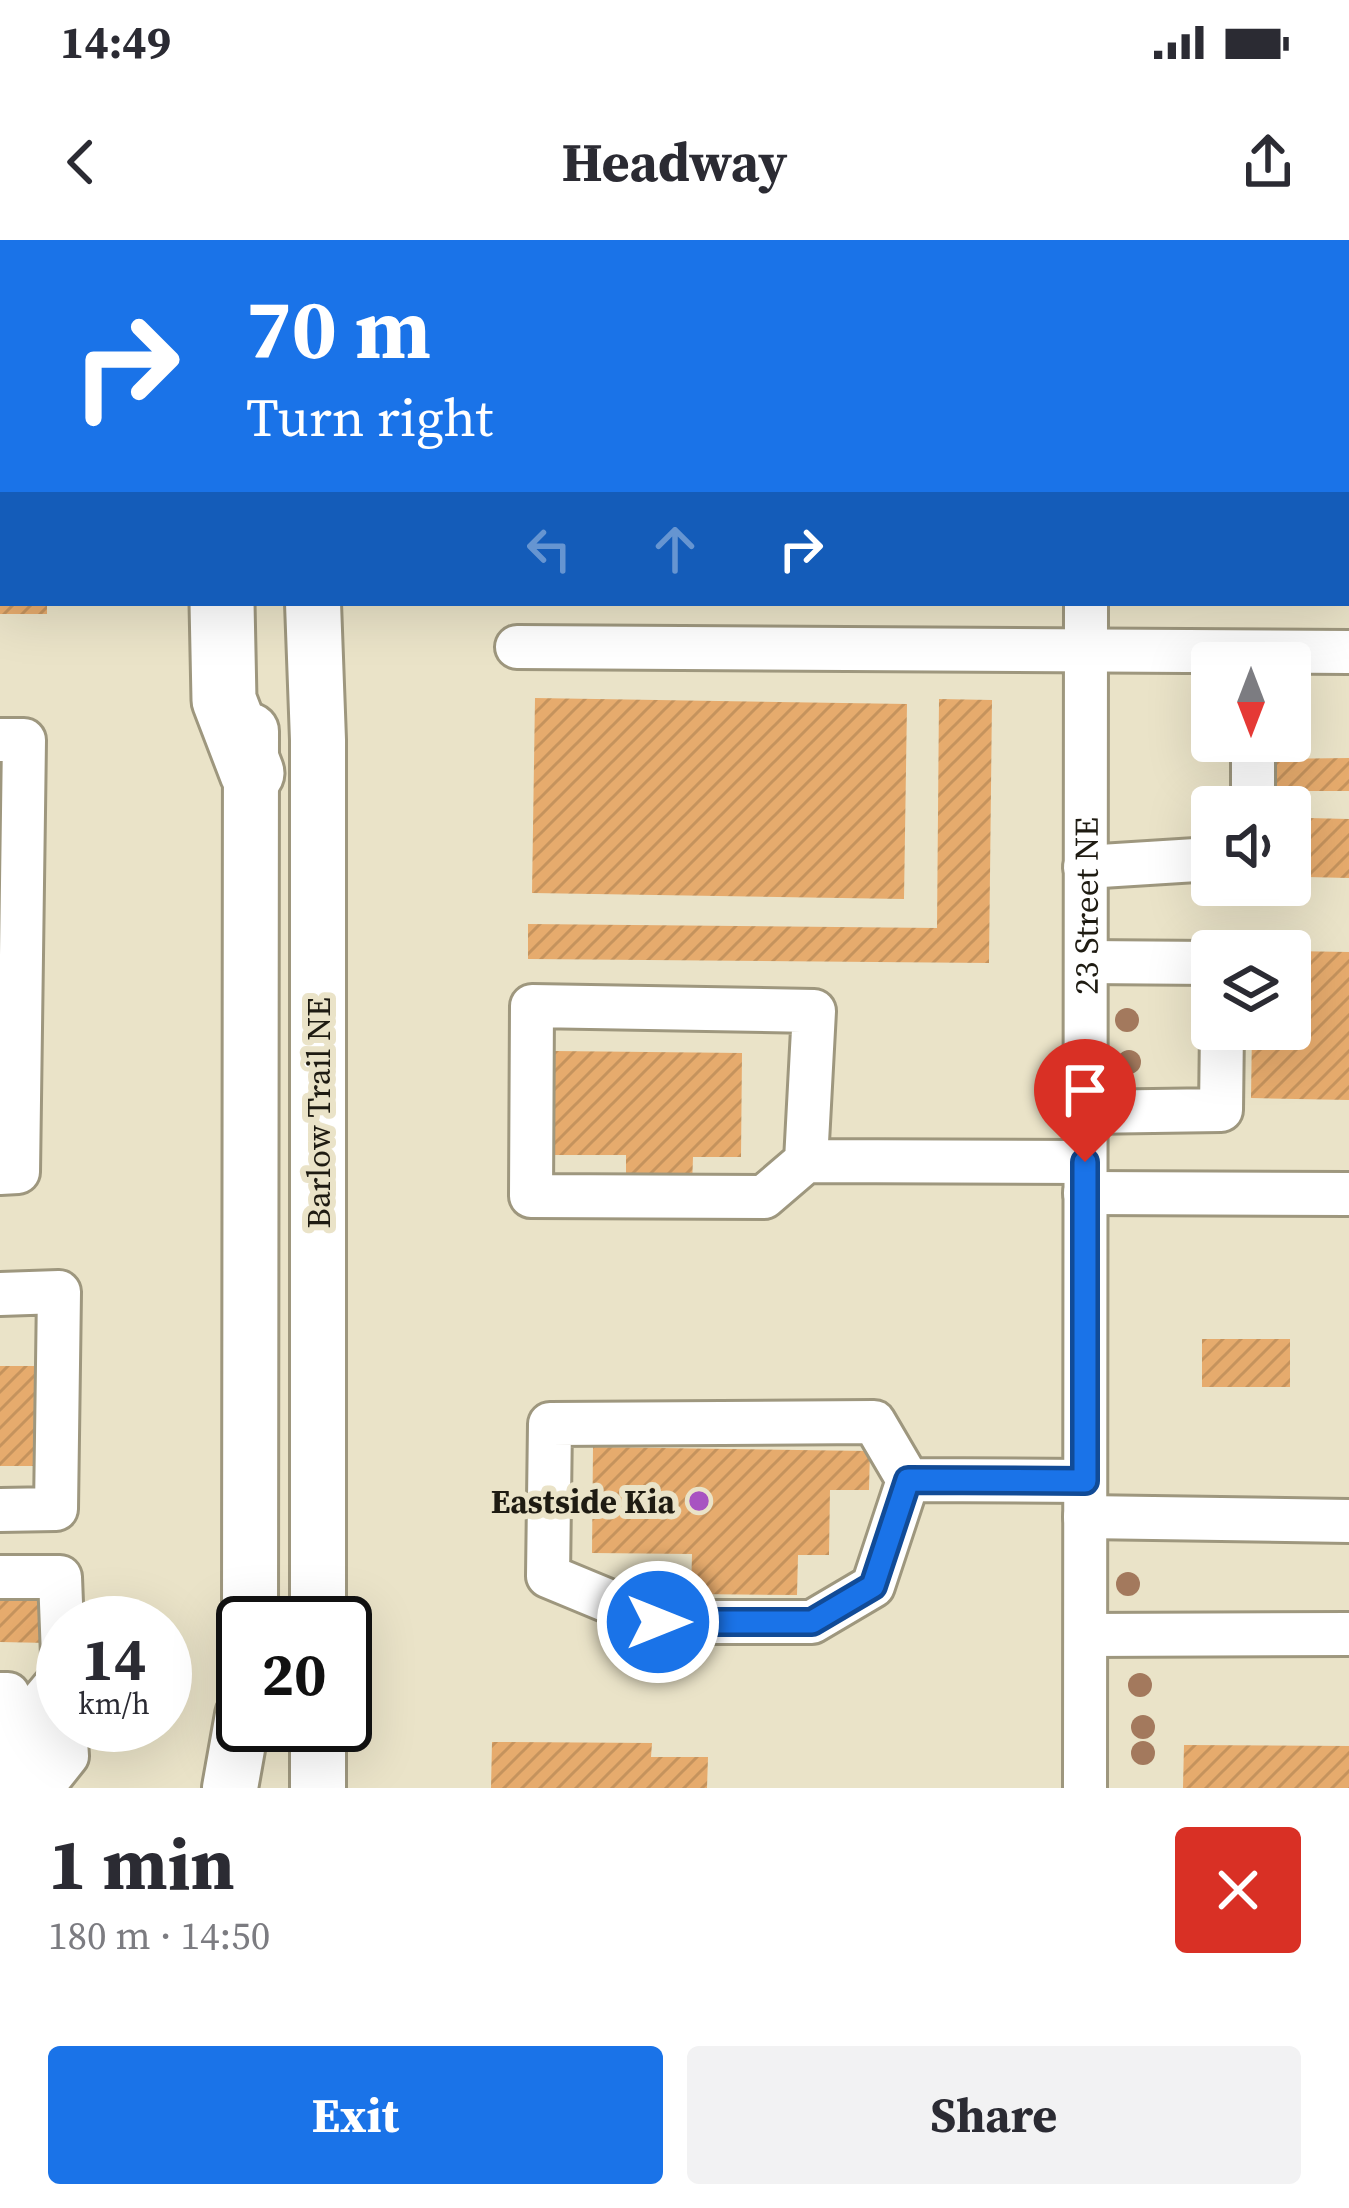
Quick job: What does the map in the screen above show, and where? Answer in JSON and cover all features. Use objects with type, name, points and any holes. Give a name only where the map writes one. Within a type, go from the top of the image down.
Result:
[{"type":"highway","points":[[222,606],[224,700],[252,773]]},
{"type":"main road","name":"Barlow Trail NE","points":[[250,606],[250,1596]]},
{"type":"main road","name":"Barlow Trail NE","points":[[313,606],[318,740],[318,1596]]},
{"type":"main road","points":[[230,1788],[236,1752]]},
{"type":"main road","points":[[248,1788],[249,1752]]},
{"type":"main road","points":[[318,1752],[318,1788]]},
{"type":"street","name":"23 Street NE","points":[[1085,1788],[1086,606]]},
{"type":"street","points":[[517,647],[1191,656]]},
{"type":"street","points":[[1311,654],[1349,652]]},
{"type":"street","points":[[0,740],[24,740],[18,1172],[0,1173]]},
{"type":"street","points":[[1085,867],[1191,861]]},
{"type":"street","points":[[1086,962],[1191,963]]},
{"type":"street","points":[[806,1162],[814,1011],[532,1006],[531,1196],[764,1197],[806,1162],[1349,1194]]},
{"type":"street","points":[[1085,1112],[1220,1110],[1221,1050]]},
{"type":"street","points":[[0,1294],[59,1292],[56,1509],[0,1510]]},
{"type":"street","points":[[874,1422],[908,1480],[873,1586],[812,1622],[658,1622],[548,1576],[550,1424],[874,1422]]},
{"type":"street","points":[[908,1480],[1349,1521]]},
{"type":"street","points":[[0,1577],[60,1577],[61,1596]]},
{"type":"street","points":[[1085,1635],[1349,1634]]},
{"type":"street","points":[[0,1694],[8,1694],[6,1780],[51,1776],[60,1752]]},
{"type":"building","points":[[0,606],[47,606],[47,614],[0,614]]},
{"type":"building","points":[[535,698],[907,704],[904,899],[532,893]]},
{"type":"building","points":[[939,699],[992,700],[989,963],[528,959],[528,924],[937,928]]},
{"type":"building","points":[[1349,758],[1349,791],[1260,786],[1260,762]]},
{"type":"building","points":[[1311,818],[1349,819],[1349,878],[1311,877]]},
{"type":"building","points":[[1311,951],[1349,952],[1349,1100],[1251,1098],[1252,1050],[1311,1050]]},
{"type":"building","points":[[555,1051],[742,1053],[741,1157],[693,1157],[692,1187],[626,1187],[626,1155],[554,1155]]},
{"type":"building","points":[[1202,1339],[1290,1339],[1290,1387],[1202,1387]]},
{"type":"building","points":[[0,1366],[36,1366],[36,1409],[44,1409],[44,1437],[36,1437],[36,1466],[0,1466]]},
{"type":"building","points":[[593,1447],[870,1451],[869,1490],[830,1490],[829,1555],[798,1555],[797,1595],[691,1594],[692,1554],[592,1553]]},
{"type":"building","points":[[0,1583],[37,1584],[36,1643],[0,1642]]},
{"type":"building","points":[[492,1742],[652,1743],[651,1757],[708,1757],[707,1788],[491,1788]]},
{"type":"building","points":[[1184,1745],[1349,1746],[1349,1788],[1183,1788]]},
{"type":"place","name":"Eastside Kia","points":[[699,1501]]},
{"type":"route","points":[[658,1622],[812,1622],[873,1586],[908,1480],[1085,1481],[1085,1162]]}]
